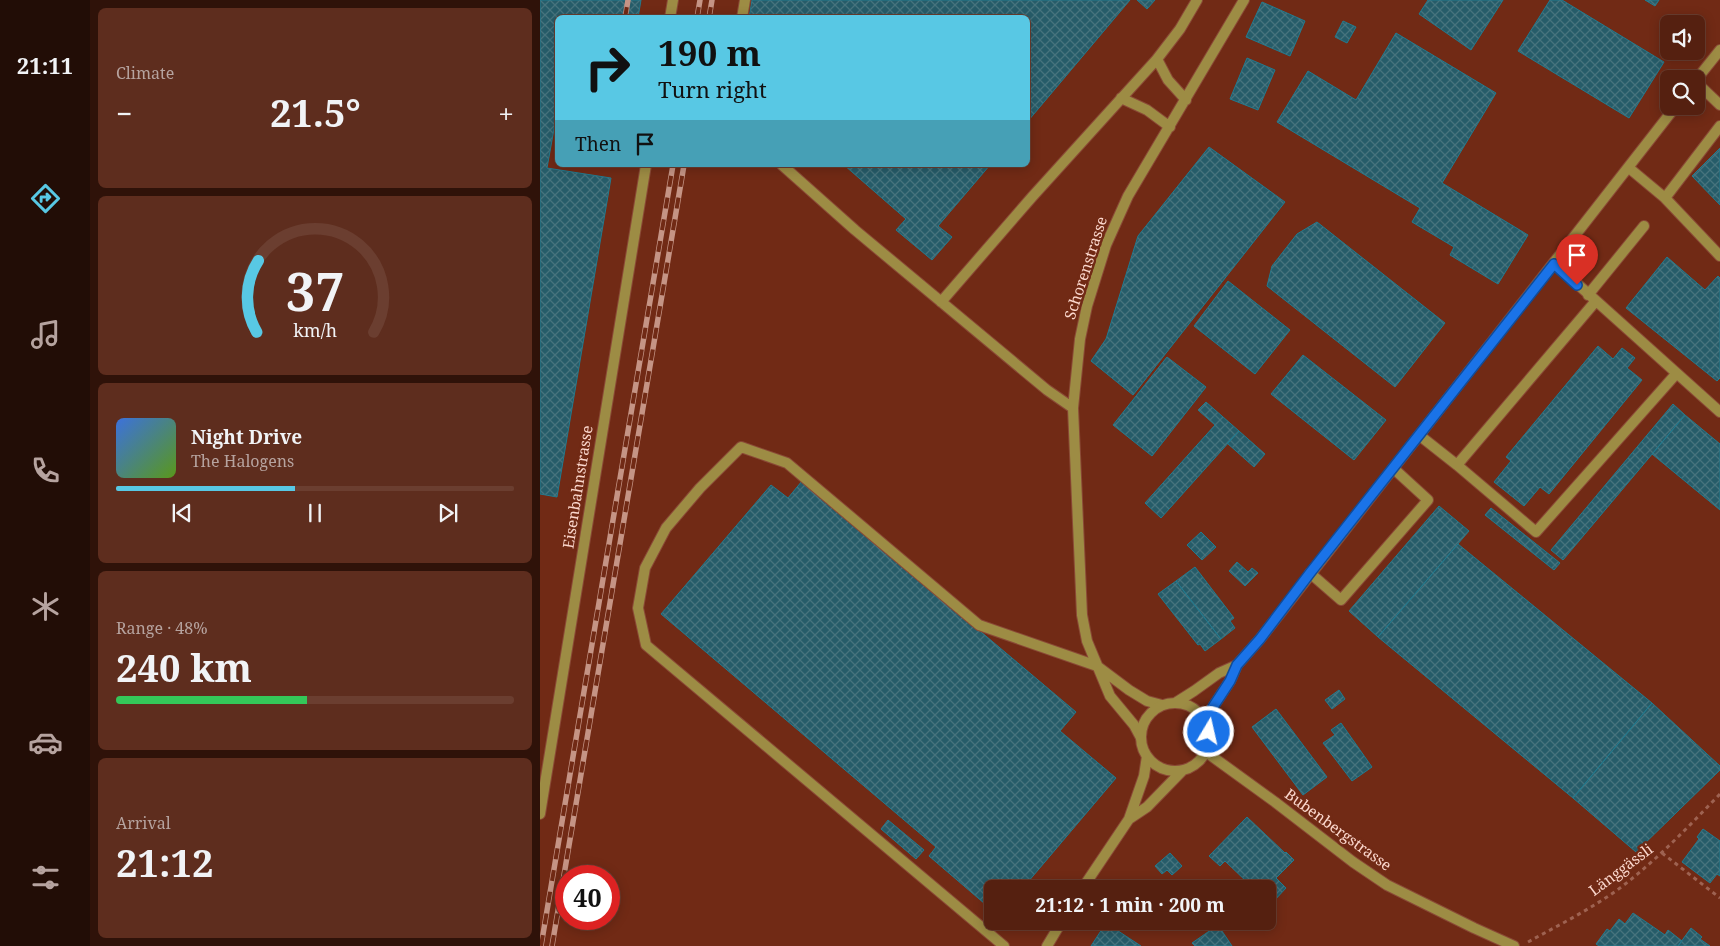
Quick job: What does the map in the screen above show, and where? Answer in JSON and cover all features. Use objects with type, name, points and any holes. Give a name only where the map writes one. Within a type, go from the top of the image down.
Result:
[{"type":"street","points":[[670,15],[673,0]]},
{"type":"street","points":[[742,15],[745,0]]},
{"type":"street","points":[[940,302],[1157,59],[1180,28],[1197,0]]},
{"type":"street","name":"Schorenstrasse","points":[[1141,738],[1134,725],[1110,696],[1086,641],[1082,615],[1073,408],[1080,339],[1087,306],[1106,245],[1128,196],[1244,0]]},
{"type":"street","points":[[1705,70],[1720,50]]},
{"type":"street","points":[[1157,59],[1168,80],[1186,100]]},
{"type":"street","points":[[1705,90],[1720,105]]},
{"type":"street","points":[[1121,98],[1147,110],[1170,127]]},
{"type":"street","points":[[1207,725],[1213,707],[1230,681],[1237,665],[1260,639],[1418,434],[1554,264],[1669,115]]},
{"type":"street","points":[[1664,198],[1720,126]]},
{"type":"street","name":"Eisenbahnstrasse","points":[[540,814],[646,167]]},
{"type":"street","points":[[784,167],[940,302],[1048,390],[1073,408]]},
{"type":"street","points":[[1629,168],[1664,198],[1720,256]]},
{"type":"street","points":[[1457,465],[1592,299],[1644,226]]},
{"type":"street","points":[[1554,264],[1720,412]]},
{"type":"street","points":[[1418,434],[1536,532],[1676,374]]},
{"type":"street","points":[[1004,946],[646,645],[638,608],[645,568],[666,528],[700,488],[741,447],[787,463],[979,624],[1096,666],[1148,701],[1162,705],[1183,704],[1198,711],[1207,725],[1210,739],[1206,752],[1196,764],[1182,771],[1147,807],[1129,819]]},
{"type":"street","points":[[1310,573],[1341,600],[1428,500],[1392,468]]},
{"type":"street","points":[[1175,703],[1219,673],[1237,665]]},
{"type":"street","points":[[1162,705],[1147,718],[1142,728],[1142,744],[1147,756],[1159,767],[1166,770],[1182,771]]},
{"type":"street","name":"Bubenbergstrasse","points":[[1206,752],[1353,862],[1387,885],[1514,946]]},
{"type":"street","points":[[1088,880],[1129,819],[1144,776],[1147,756]]},
{"type":"street","points":[[1047,946],[1057,930]]},
{"type":"path","name":"Länggässli","points":[[1521,946],[1601,901],[1638,874],[1662,853],[1720,794]]},
{"type":"path","points":[[1662,853],[1720,898]]},
{"type":"building","points":[[540,0],[641,0],[638,15],[555,15],[555,124],[547,168],[611,178],[557,497],[540,494]]},
{"type":"building","points":[[752,0],[1130,0],[1030,119],[1030,15],[750,15]]},
{"type":"building","points":[[1137,0],[1155,0],[1147,9]]},
{"type":"building","points":[[1428,0],[1503,0],[1471,50],[1419,14]]},
{"type":"building","points":[[1550,0],[1562,0],[1664,62],[1629,118],[1518,51]]},
{"type":"building","points":[[1645,0],[1659,0],[1655,6]]},
{"type":"building","points":[[1262,2],[1305,21],[1290,56],[1246,37]]},
{"type":"building","points":[[1343,21],[1356,27],[1347,43],[1335,37]]},
{"type":"building","points":[[1396,33],[1496,93],[1442,183],[1528,235],[1498,284],[1450,255],[1454,247],[1412,222],[1420,208],[1277,122],[1308,71],[1356,100]]},
{"type":"building","points":[[1247,58],[1275,70],[1258,110],[1230,99]]},
{"type":"building","points":[[1209,147],[1285,202],[1133,395],[1091,361],[1106,339],[1138,236]]},
{"type":"building","points":[[1720,148],[1720,205],[1692,176]]},
{"type":"building","points":[[846,167],[988,167],[938,226],[952,237],[932,260],[896,230],[906,219]]},
{"type":"building","points":[[1317,222],[1445,323],[1395,387],[1267,286],[1272,266],[1297,234]]},
{"type":"building","points":[[1667,257],[1705,290],[1718,276],[1720,278],[1720,378],[1717,381],[1626,308]]},
{"type":"building","points":[[1228,281],[1290,330],[1255,374],[1194,326]]},
{"type":"building","points":[[1598,346],[1613,359],[1622,348],[1635,358],[1627,368],[1642,380],[1549,494],[1540,487],[1524,506],[1494,482],[1511,461],[1506,457]]},
{"type":"building","points":[[1303,355],[1386,420],[1354,460],[1271,394]]},
{"type":"building","points":[[1167,357],[1206,387],[1152,456],[1113,425]]},
{"type":"building","points":[[1206,402],[1239,431],[1161,518],[1145,503],[1215,425],[1198,410]]},
{"type":"building","points":[[1673,404],[1685,415],[1563,560],[1551,550]]},
{"type":"building","points":[[1685,415],[1720,444],[1720,510],[1652,454]]},
{"type":"building","points":[[1239,431],[1265,454],[1254,467],[1227,443]]},
{"type":"building","points":[[802,481],[1076,712],[1060,731],[1116,778],[1030,880],[984,880],[984,903],[929,856],[936,847],[661,614],[771,485],[788,498]]},
{"type":"building","points":[[1439,506],[1469,531],[1378,637],[1349,611]]},
{"type":"building","points":[[1491,508],[1560,563],[1554,570],[1485,515]]},
{"type":"building","points":[[1201,532],[1216,547],[1202,560],[1187,545]]},
{"type":"building","points":[[1458,544],[1652,703],[1573,798],[1378,637]]},
{"type":"building","points":[[1237,562],[1248,572],[1252,568],[1258,573],[1245,586],[1229,571]]},
{"type":"building","points":[[1195,567],[1234,618],[1230,621],[1235,628],[1221,639],[1176,581]]},
{"type":"building","points":[[1176,581],[1221,639],[1205,651],[1200,644],[1198,645],[1158,594]]},
{"type":"building","points":[[1339,690],[1345,699],[1332,709],[1325,700]]},
{"type":"building","points":[[1652,703],[1720,766],[1720,770],[1636,852],[1573,798]]},
{"type":"building","points":[[1276,709],[1327,777],[1303,795],[1252,727]]},
{"type":"building","points":[[1341,723],[1372,767],[1352,781],[1323,743],[1335,735],[1331,730]]},
{"type":"building","points":[[1247,817],[1294,860],[1276,878],[1286,888],[1276,899],[1276,880],[1245,880],[1225,861],[1220,866],[1209,856]]},
{"type":"building","points":[[888,820],[924,850],[916,859],[881,829]]},
{"type":"building","points":[[1703,829],[1720,841],[1720,876],[1717,874],[1710,883],[1682,862],[1699,839],[1697,837]]},
{"type":"building","points":[[1170,853],[1182,866],[1172,875],[1167,870],[1162,874],[1155,866]]},
{"type":"building","points":[[1633,913],[1665,935],[1668,930],[1682,941],[1678,946],[1599,946],[1596,944],[1607,929],[1610,931],[1619,919],[1625,924]]},
{"type":"building","points":[[1691,928],[1702,937],[1700,939],[1710,946],[1678,946]]},
{"type":"building","points":[[1101,930],[1117,930],[1141,946],[1091,946]]},
{"type":"building","points":[[1211,930],[1221,930],[1232,946],[1195,946],[1192,943]]},
{"type":"railway","points":[[626,15],[628,0]]},
{"type":"railway","points":[[698,15],[700,0]]},
{"type":"railway","points":[[710,15],[712,0]]},
{"type":"railway","points":[[541,946],[673,167]]},
{"type":"railway","points":[[552,946],[684,167]]},
{"type":"route","points":[[1209,732],[1207,725],[1213,707],[1230,681],[1237,665],[1260,639],[1554,264],[1577,285]]}]
